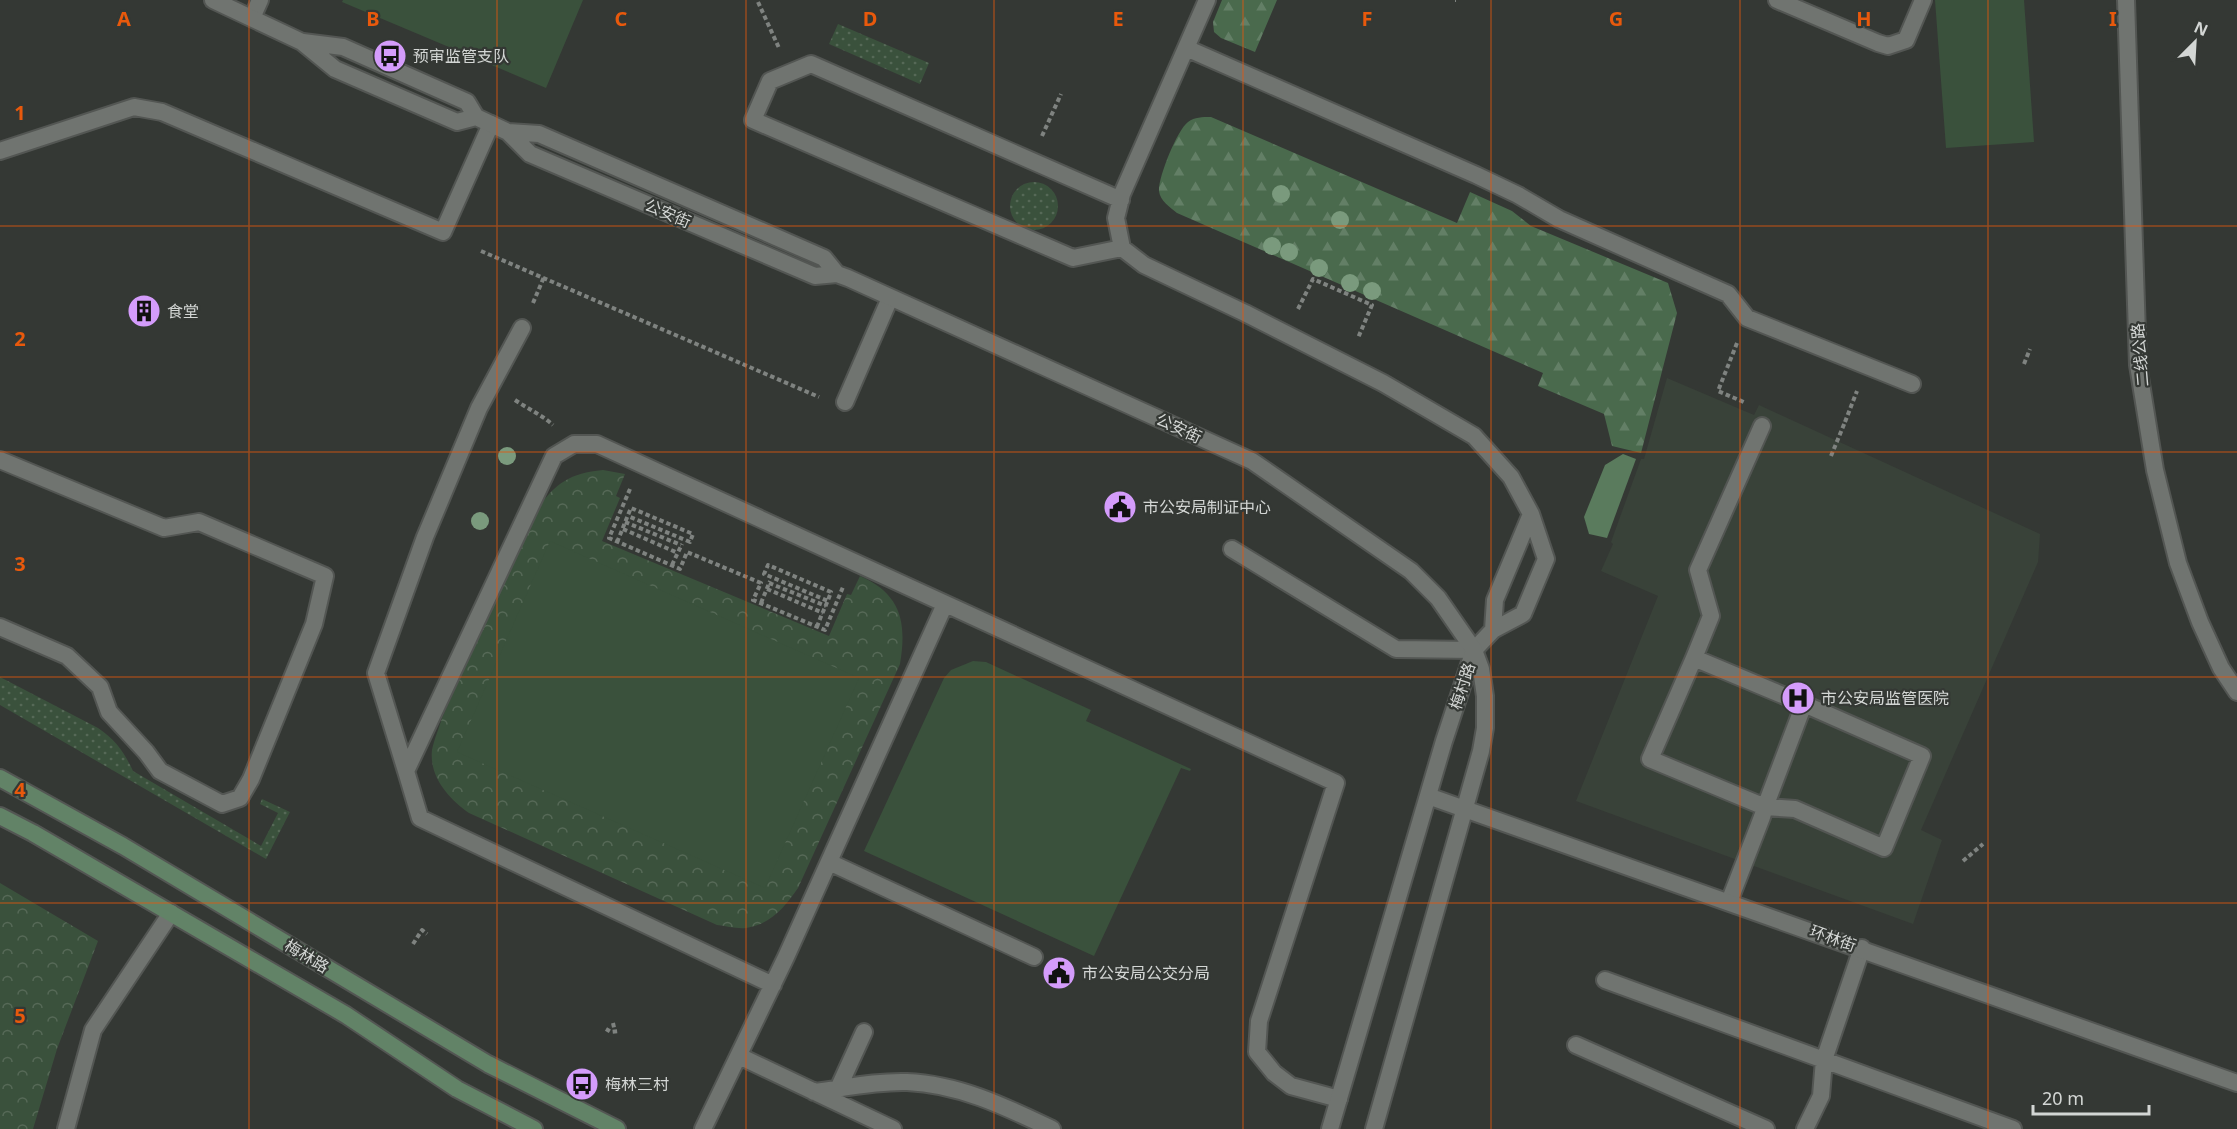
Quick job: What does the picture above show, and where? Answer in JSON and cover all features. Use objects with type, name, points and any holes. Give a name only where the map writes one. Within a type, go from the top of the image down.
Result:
[{"type":"main road","name":"梅林路","points":[[0,778],[123,846],[488,1064],[617,1129]]},
{"type":"main road","name":"梅林路","points":[[0,816],[346,1015],[457,1089],[534,1129]]},
{"type":"street","name":"公安街","points":[[213,0],[302,42],[335,69],[457,122],[483,121],[508,132],[530,154],[815,276],[837,274],[1252,461],[1412,571],[1438,598],[1474,650]]},
{"type":"street","points":[[252,18],[260,0]]},
{"type":"street","points":[[1207,0],[1121,200],[1116,218],[1122,248],[1144,265],[1383,383],[1474,436],[1511,477],[1531,514],[1546,559],[1523,614],[1493,630],[1474,650],[1396,649],[1232,549]]},
{"type":"street","points":[[1776,0],[1878,43],[1888,45],[1906,40],[1923,0]]},
{"type":"street","name":"二线公路","points":[[2126,0],[2140,377],[2155,470],[2178,563],[2200,622],[2237,692]]},
{"type":"street","name":"公安街","points":[[302,42],[343,47],[467,102],[483,121]]},
{"type":"street","points":[[1186,48],[1518,195],[1559,219],[1728,294],[1747,318],[1912,384]]},
{"type":"street","points":[[1121,200],[811,64],[770,81],[753,120],[1073,258],[1122,248]]},
{"type":"street","points":[[0,151],[134,107],[162,112],[443,232],[483,121]]},
{"type":"street","points":[[845,402],[890,298]]},
{"type":"street","points":[[522,328],[475,418],[425,537],[376,673],[420,818],[773,985]]},
{"type":"street","points":[[1694,658],[1922,756],[1884,848],[1795,809],[1765,807],[1650,759],[1711,616],[1698,570],[1762,426]]},
{"type":"street","points":[[406,771],[554,456],[574,444],[597,444],[1336,783],[1259,1021],[1257,1052],[1274,1073],[1291,1086],[1339,1099]]},
{"type":"street","points":[[0,460],[164,528],[199,522],[325,576],[314,624],[251,779],[240,798],[222,804],[160,771],[147,752],[109,712],[100,687],[67,656],[0,627]]},
{"type":"street","points":[[1493,630],[1495,600],[1531,514]]},
{"type":"street","points":[[703,1129],[773,985],[945,604]]},
{"type":"street","name":"梅村路","points":[[1330,1129],[1428,795],[1474,650]]},
{"type":"street","name":"梅村路","points":[[1374,1129],[1481,752],[1485,729],[1485,696],[1481,669],[1474,650]]},
{"type":"street","points":[[1729,902],[1803,704]]},
{"type":"street","name":"环林街","points":[[1428,795],[2237,1083]]},
{"type":"street","points":[[829,862],[1034,957]]},
{"type":"street","points":[[66,1129],[93,1030],[171,913]]},
{"type":"street","points":[[1805,1129],[1821,1096],[1824,1060],[1862,948]]},
{"type":"street","points":[[1605,980],[2013,1129]]},
{"type":"street","points":[[838,1089],[864,1032]]},
{"type":"street","points":[[1576,1045],[1766,1129]]},
{"type":"street","points":[[739,1056],[893,1129]]},
{"type":"street","points":[[814,1092],[858,1085],[906,1082],[941,1085],[975,1095],[1052,1129]]},
{"type":"path","points":[[758,2],[790,73]]},
{"type":"path","points":[[1030,161],[1061,94]]},
{"type":"path","points":[[481,251],[819,397]]},
{"type":"path","points":[[540,287],[544,278]]},
{"type":"path","points":[[1286,334],[1313,279],[1372,305],[1347,365]]},
{"type":"path","points":[[2024,364],[2030,349]]},
{"type":"path","points":[[1732,354],[1718,392],[1748,404]]},
{"type":"path","points":[[531,411],[543,416]]},
{"type":"path","points":[[1831,456],[1845,422]]},
{"type":"path","points":[[625,501],[609,538],[680,569],[687,552],[761,583],[753,600],[817,627],[825,630],[841,591]]},
{"type":"path","points":[[617,542],[625,522],[628,516],[632,508],[693,534],[690,542],[628,516]]},
{"type":"path","points":[[625,522],[681,545]]},
{"type":"path","points":[[623,529],[678,552]]},
{"type":"path","points":[[672,566],[683,539]]},
{"type":"path","points":[[817,627],[826,606],[828,601],[831,592],[768,565],[764,574],[828,601]]},
{"type":"path","points":[[761,603],[772,577]]},
{"type":"path","points":[[770,583],[826,606]]},
{"type":"path","points":[[767,589],[823,613]]},
{"type":"path","points":[[1963,861],[1983,844]]},
{"type":"path","points":[[413,944],[422,930],[427,934]]},
{"type":"path","points":[[606,1029],[618,1031],[613,1023]]},
{"type":"shaded area","name":"市公安局监管医院","points":[[1667,378],[1754,415],[1759,405],[2040,534],[2038,562],[1921,830],[1942,840],[1913,924],[1576,801],[1658,596],[1601,571],[1613,544],[1611,542],[1641,459],[1644,459]]},
{"type":"shaded area","points":[[1623,454],[1636,459],[1607,538],[1589,534],[1584,517],[1605,465]]},
{"type":"green space","points":[[343,0],[583,0],[546,88],[342,2]]},
{"type":"green space","points":[[1222,0],[1277,0],[1255,52],[1221,38],[1214,32],[1213,22]]},
{"type":"green space","points":[[1935,0],[2024,0],[2034,142],[1946,148]]},
{"type":"green space","points":[[838,24],[929,63],[920,84],[829,44]]},
{"type":"green space","points":[[1211,117],[1457,223],[1470,192],[1512,211],[1531,226],[1668,283],[1677,313],[1641,453],[1612,446],[1604,414],[1538,386],[1543,373],[1177,213],[1166,204],[1160,195],[1165,166],[1179,134],[1188,122],[1196,118]]},
{"type":"green space","points":[[1029,182],[1039,182],[1054,192],[1058,206],[1057,215],[1048,226],[1039,230],[1029,230],[1014,220],[1010,211],[1010,201],[1020,186]]},
{"type":"green space","points":[[603,470],[625,474],[616,496],[620,498],[602,541],[829,636],[847,594],[851,595],[860,576],[885,591],[898,611],[902,635],[900,664],[798,888],[776,914],[755,926],[739,928],[717,925],[469,813],[448,794],[434,769],[432,750],[442,718],[537,509],[551,492],[565,481],[591,471]]},
{"type":"green space","points":[[550,541],[859,678],[765,888],[457,752]]},
{"type":"green space","points":[[973,661],[986,662],[1091,710],[1086,721],[1191,769],[1190,771],[1181,768],[1094,956],[864,851],[944,678],[951,670]]},
{"type":"green space","points":[[0,677],[98,728],[119,747],[133,771],[261,846],[278,813],[260,804],[262,799],[290,812],[266,859],[0,705]]},
{"type":"green space","points":[[0,883],[98,941],[57,1049],[33,1129],[0,1129]]},
{"type":"place","name":"预审监管支队","points":[[390,56]]},
{"type":"place","name":"食堂","points":[[144,311]]},
{"type":"place","name":"市公安局制证中心","points":[[1120,507]]},
{"type":"place","name":"市公安局监管医院","points":[[1798,698]]},
{"type":"place","name":"市公安局公交分局","points":[[1059,973]]},
{"type":"place","name":"梅林三村","points":[[582,1084]]}]
